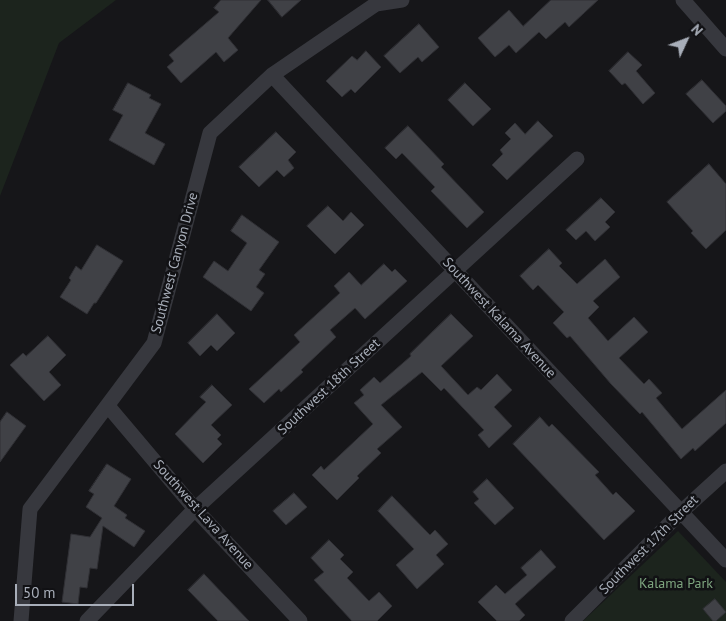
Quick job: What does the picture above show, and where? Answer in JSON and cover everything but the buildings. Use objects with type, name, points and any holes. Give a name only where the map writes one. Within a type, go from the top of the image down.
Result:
[{"type":"street","name":"Southwest Canyon Drive","points":[[21,621],[30,508],[154,343],[210,132],[272,75],[376,4],[402,0]]},
{"type":"street","points":[[683,0],[726,49]]},
{"type":"street","name":"Southwest Kalama Avenue","points":[[272,75],[726,560]]},
{"type":"street","name":"Southwest 18th Street","points":[[87,621],[195,509],[577,159]]},
{"type":"street","name":"Southwest Lava Avenue","points":[[108,406],[195,509],[300,621]]},
{"type":"street","name":"Southwest 17th Street","points":[[572,621],[681,512],[726,471]]},
{"type":"green space","points":[[0,0],[116,0],[59,43],[0,196]]},
{"type":"green space","name":"Kalama Park","points":[[678,531],[726,582],[726,621],[583,621]]}]
